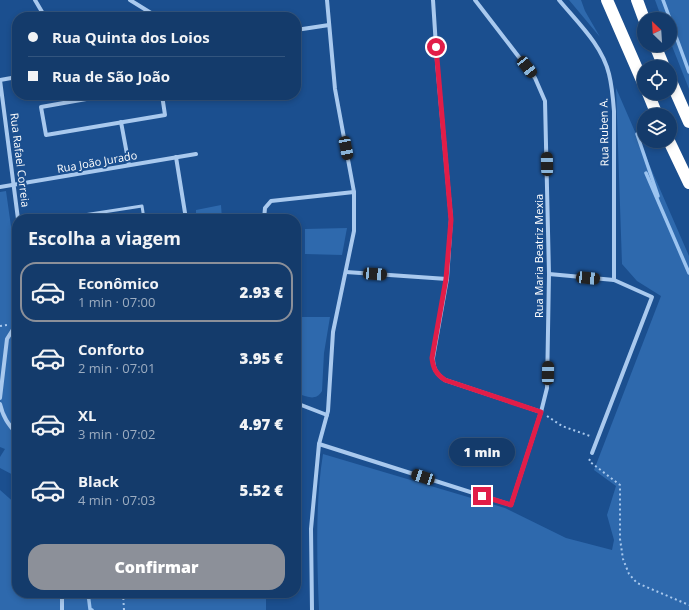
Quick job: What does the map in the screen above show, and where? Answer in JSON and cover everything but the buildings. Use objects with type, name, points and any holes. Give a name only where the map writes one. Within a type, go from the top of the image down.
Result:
[{"type":"highway","points":[[607,0],[637,69]]},
{"type":"highway","points":[[637,0],[641,12]]},
{"type":"highway","points":[[677,95],[689,122]]},
{"type":"highway","points":[[672,148],[689,183]]},
{"type":"street","points":[[35,0],[42,12]]},
{"type":"street","points":[[130,0],[149,12]]},
{"type":"street","points":[[312,610],[311,529],[320,444],[327,415],[333,332],[354,232],[354,192],[335,89],[327,0]]},
{"type":"street","points":[[433,0],[451,220],[446,279],[432,358],[433,367],[438,375],[445,380],[541,412]]},
{"type":"street","name":"Rua Maria Beatriz Mexia","points":[[320,444],[511,505],[541,412],[547,388],[549,274],[545,101],[536,78],[475,0]]},
{"type":"street","name":"Rua Ruben A.","points":[[560,0],[588,33],[600,52],[609,72],[612,84],[614,111],[614,280]]},
{"type":"street","points":[[301,29],[329,25]]},
{"type":"street","points":[[0,80],[12,78]]},
{"type":"street","name":"Rua Rafael Correia","points":[[0,80],[17,214]]},
{"type":"street","points":[[80,100],[41,107],[46,135],[165,115],[163,100]]},
{"type":"street","points":[[121,122],[129,165]]},
{"type":"street","name":"Rua João Jurado","points":[[0,187],[196,154]]},
{"type":"street","points":[[176,157],[185,214]]},
{"type":"street","points":[[264,214],[265,208],[271,201],[354,192]]},
{"type":"street","points":[[346,272],[446,279]]},
{"type":"street","points":[[549,274],[614,280],[652,297],[592,453]]},
{"type":"street","points":[[0,398],[7,340],[12,332]]},
{"type":"street","points":[[0,404],[2,415],[12,429]]},
{"type":"street","points":[[301,405],[327,415]]},
{"type":"street","points":[[62,598],[62,610]]},
{"type":"lane","points":[[90,214],[142,206],[143,214]]},
{"type":"path","points":[[541,412],[562,426],[598,439]]},
{"type":"path","points":[[592,453],[589,461],[620,485],[620,539],[623,559],[629,574],[637,583],[689,605]]},
{"type":"path","points":[[123,598],[124,610]]},
{"type":"shaded area","points":[[569,0],[581,0],[585,11],[600,37]]},
{"type":"shaded area","points":[[655,0],[689,0],[689,89],[674,52],[677,52],[677,12],[659,12]]},
{"type":"shaded area","points":[[616,88],[637,136],[637,148],[642,148],[689,256],[689,610],[319,610],[317,551],[318,512],[320,473],[323,454],[505,508],[566,538],[612,550],[614,540],[607,515],[616,486],[594,470],[661,296],[637,281],[622,264]]},
{"type":"shaded area","points":[[6,191],[12,234],[12,474],[0,468],[0,457],[5,449],[0,447],[0,192]]},
{"type":"shaded area","points":[[221,205],[222,214],[196,214],[196,210]]},
{"type":"shaded area","points":[[347,228],[342,255],[305,254],[305,229]]},
{"type":"shaded area","points":[[301,317],[330,317],[324,353],[322,391],[317,396],[309,397],[301,395]]},
{"type":"shaded area","points":[[0,490],[12,501],[12,598],[266,598],[266,610],[0,610]]},
{"type":"waterway","points":[[663,0],[667,12]]},
{"type":"waterway","points":[[677,39],[689,72]]},
{"type":"waterway","points":[[642,148],[658,196]]},
{"type":"waterway","points":[[646,173],[689,273]]},
{"type":"waterway","points":[[89,598],[90,609],[92,610]]},
{"type":"route","points":[[436,47],[451,234],[446,279],[432,358],[433,367],[438,375],[445,380],[541,412],[511,505],[482,496]]}]
